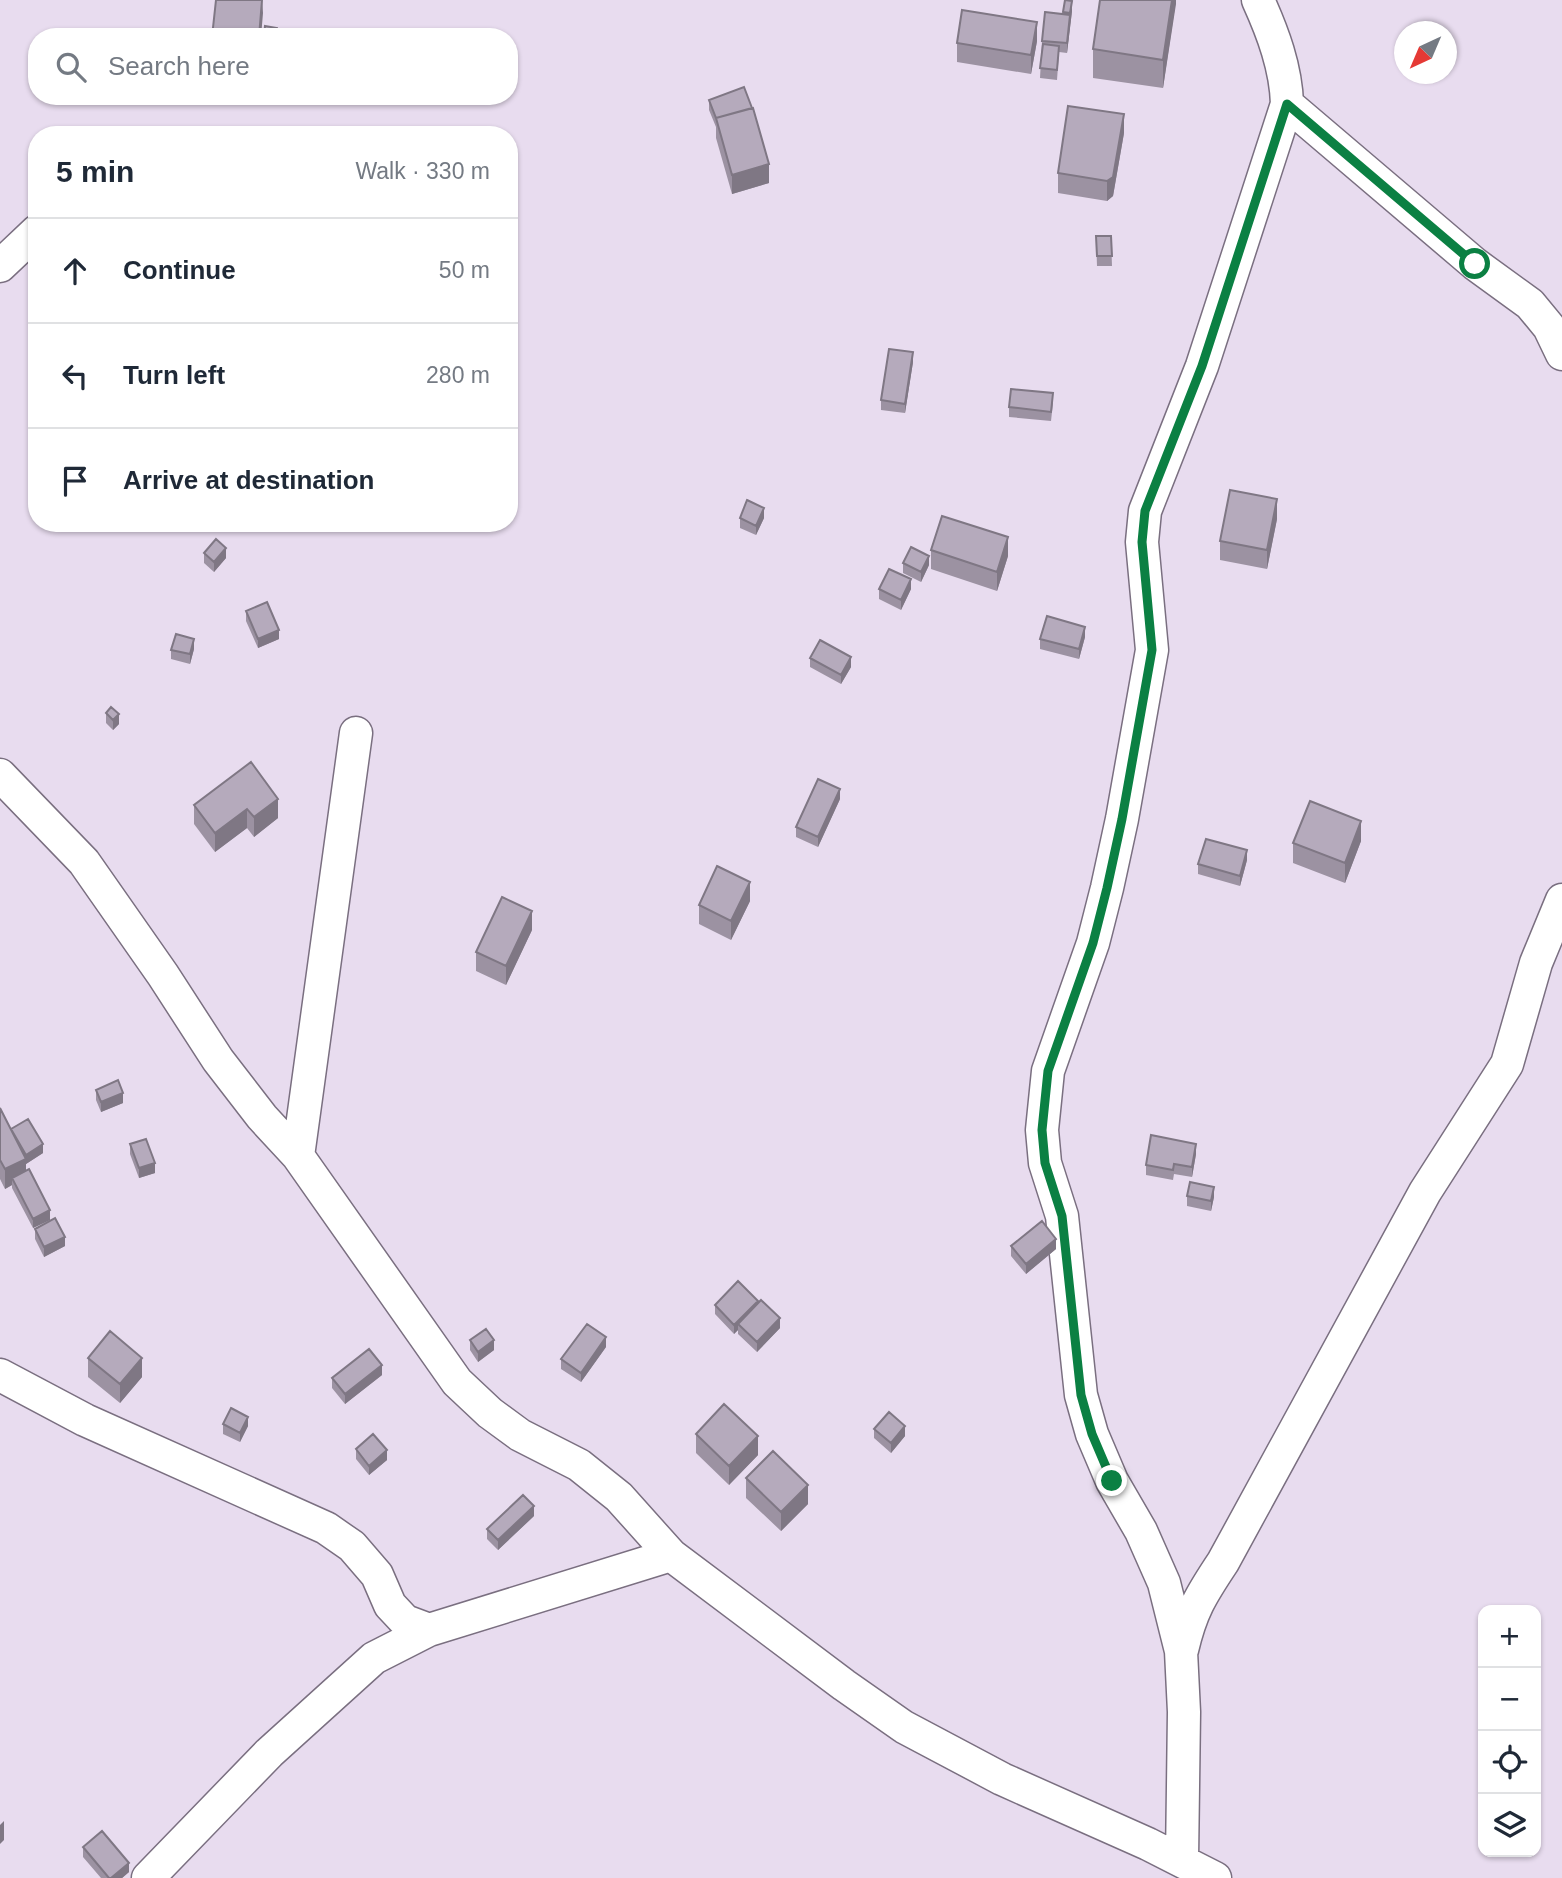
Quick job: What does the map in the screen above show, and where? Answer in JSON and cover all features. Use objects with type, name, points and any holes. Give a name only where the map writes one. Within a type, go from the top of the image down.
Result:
[{"type":"street","points":[[1170,1869],[1184,1712],[1181,1651],[1164,1583],[1141,1531],[1112,1481],[1092,1434],[1081,1395],[1062,1216],[1045,1163],[1042,1130],[1048,1071],[1093,943],[1107,888],[1152,650],[1142,542],[1145,511],[1202,366],[1287,104],[1284,73],[1258,0]]},
{"type":"street","points":[[1287,104],[1475,264],[1530,304],[1549,327],[1562,354]]},
{"type":"street","points":[[0,266],[28,240]]},
{"type":"street","points":[[298,1156],[356,733]]},
{"type":"street","points":[[0,775],[84,862],[218,1060],[262,1117],[298,1156],[457,1382],[490,1413],[520,1435],[579,1465],[619,1497],[671,1555],[904,1727],[1002,1779],[1148,1844],[1170,1869],[1215,1878]]},
{"type":"street","points":[[1181,1651],[1198,1600],[1223,1562],[1425,1192],[1507,1064],[1536,963],[1562,900]]},
{"type":"street","points":[[0,1376],[85,1420],[326,1528],[352,1546],[377,1575],[390,1605],[405,1621],[429,1630]]},
{"type":"street","points":[[148,1878],[269,1753],[374,1658],[429,1630],[671,1555]]},
{"type":"building","points":[[216,0],[262,0],[260,28],[213,28]]},
{"type":"building","points":[[1065,0],[1072,1],[1070,13],[1063,12]]},
{"type":"building","points":[[1100,0],[1172,0],[1163,60],[1093,49]]},
{"type":"building","points":[[962,10],[1037,22],[1031,55],[957,43]]},
{"type":"building","points":[[1045,12],[1070,15],[1067,43],[1042,41]]},
{"type":"building","points":[[1043,44],[1059,46],[1057,70],[1040,68]]},
{"type":"building","points":[[744,87],[752,108],[716,118],[709,100]]},
{"type":"building","points":[[1068,106],[1124,114],[1113,177],[1107,181],[1058,173]]},
{"type":"building","points":[[753,108],[769,164],[732,175],[716,118]]},
{"type":"building","points":[[1096,236],[1111,236],[1112,256],[1097,256]]},
{"type":"building","points":[[889,349],[913,352],[905,404],[881,400]]},
{"type":"building","points":[[1011,389],[1053,393],[1051,412],[1009,407]]},
{"type":"building","points":[[1230,490],[1277,499],[1267,550],[1220,541]]},
{"type":"building","points":[[747,500],[764,508],[756,526],[740,518]]},
{"type":"building","points":[[942,516],[1008,537],[997,572],[931,550]]},
{"type":"building","points":[[216,539],[226,548],[214,562],[204,553]]},
{"type":"building","points":[[911,547],[929,556],[921,572],[903,563]]},
{"type":"building","points":[[889,569],[911,579],[901,600],[879,589]]},
{"type":"building","points":[[267,602],[279,630],[258,639],[246,611]]},
{"type":"building","points":[[1047,616],[1085,627],[1079,649],[1040,639]]},
{"type":"building","points":[[176,634],[194,639],[190,654],[171,650]]},
{"type":"building","points":[[820,640],[851,657],[841,675],[810,658]]},
{"type":"building","points":[[111,707],[119,714],[113,720],[106,713]]},
{"type":"building","points":[[251,762],[278,799],[254,817],[247,809],[215,833],[194,805]]},
{"type":"building","points":[[818,779],[840,789],[818,837],[796,827]]},
{"type":"building","points":[[1310,801],[1361,821],[1345,863],[1293,843]]},
{"type":"building","points":[[1206,839],[1247,850],[1240,876],[1198,864]]},
{"type":"building","points":[[717,866],[750,882],[731,921],[699,905]]},
{"type":"building","points":[[502,897],[532,911],[506,966],[476,952]]},
{"type":"building","points":[[118,1080],[123,1093],[101,1102],[96,1090]]},
{"type":"building","points":[[0,1108],[26,1159],[5,1169],[0,1160]]},
{"type":"building","points":[[28,1119],[43,1144],[26,1155],[11,1129]]},
{"type":"building","points":[[1151,1135],[1196,1144],[1192,1167],[1174,1164],[1173,1170],[1146,1165]]},
{"type":"building","points":[[146,1139],[155,1163],[139,1168],[130,1144]]},
{"type":"building","points":[[29,1169],[50,1210],[33,1219],[12,1178]]},
{"type":"building","points":[[1190,1182],[1214,1187],[1211,1201],[1187,1196]]},
{"type":"building","points":[[55,1218],[65,1237],[44,1247],[35,1229]]},
{"type":"building","points":[[1042,1221],[1056,1239],[1026,1264],[1011,1246]]},
{"type":"building","points":[[738,1281],[758,1301],[734,1325],[715,1305]]},
{"type":"building","points":[[761,1300],[780,1318],[757,1342],[738,1324]]},
{"type":"building","points":[[587,1324],[606,1337],[581,1373],[561,1359]]},
{"type":"building","points":[[486,1329],[494,1340],[478,1352],[470,1340]]},
{"type":"building","points":[[110,1331],[142,1358],[120,1384],[88,1358]]},
{"type":"building","points":[[369,1349],[382,1365],[345,1394],[332,1378]]},
{"type":"building","points":[[724,1404],[758,1436],[729,1466],[696,1434]]},
{"type":"building","points":[[231,1408],[248,1417],[240,1433],[223,1424]]},
{"type":"building","points":[[889,1412],[905,1426],[891,1443],[874,1429]]},
{"type":"building","points":[[373,1434],[387,1450],[369,1466],[356,1449]]},
{"type":"building","points":[[773,1451],[808,1485],[781,1512],[746,1478]]},
{"type":"building","points":[[523,1495],[534,1506],[498,1540],[487,1529]]},
{"type":"building","points":[[102,1831],[129,1863],[111,1878],[83,1847]]},
{"type":"route","points":[[1112,1481],[1092,1434],[1081,1395],[1062,1216],[1045,1163],[1042,1130],[1048,1071],[1093,943],[1107,888],[1152,650],[1142,542],[1145,511],[1202,366],[1287,104],[1475,264]]}]
